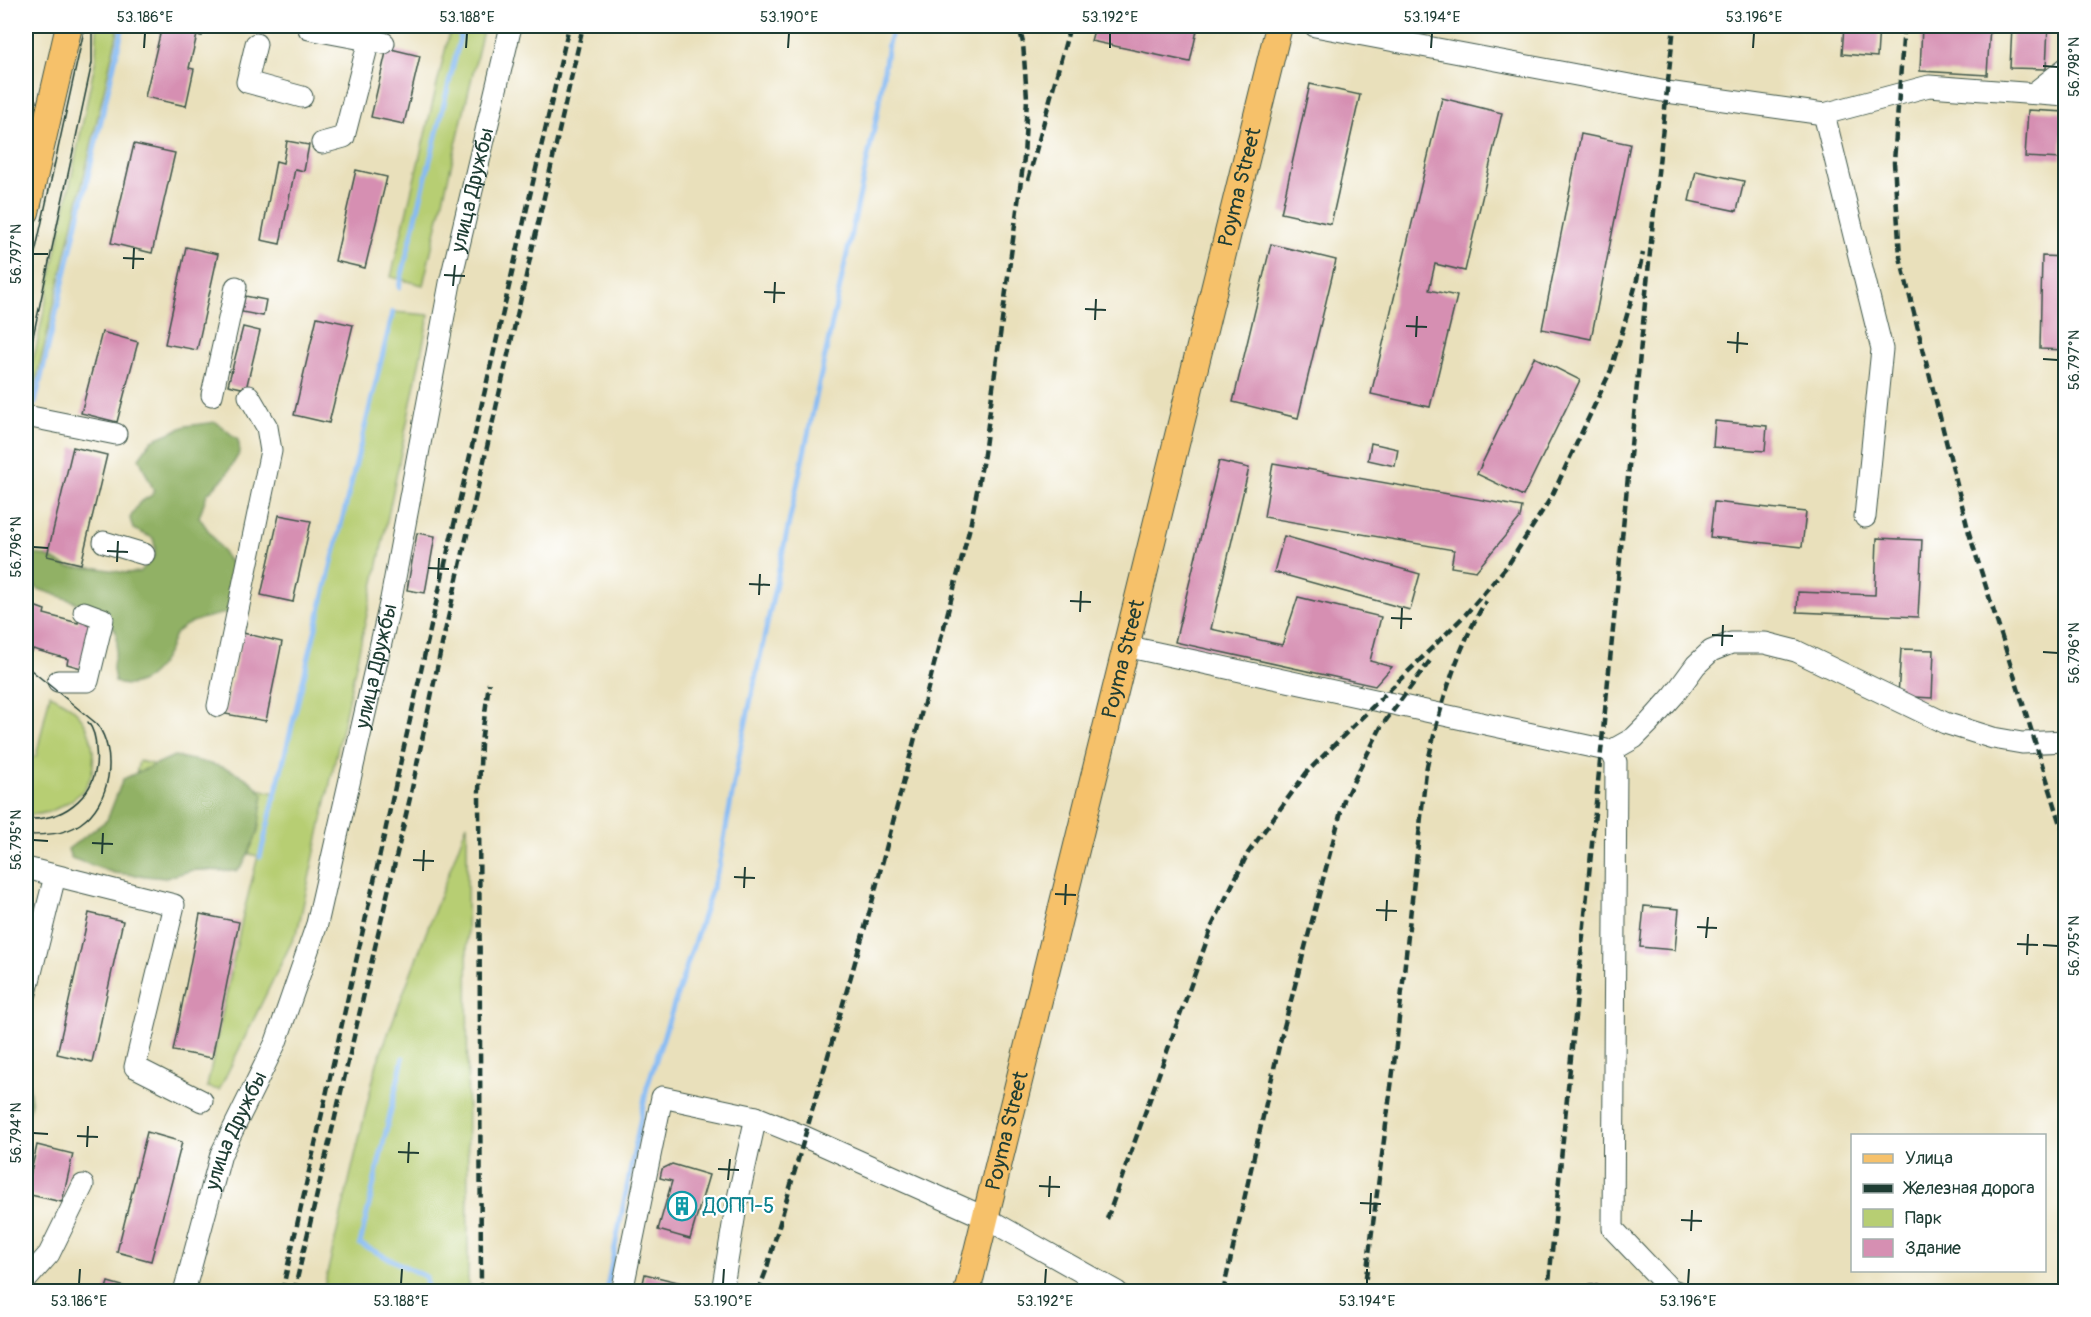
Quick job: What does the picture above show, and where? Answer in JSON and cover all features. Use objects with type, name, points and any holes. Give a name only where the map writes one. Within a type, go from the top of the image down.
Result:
[{"type":"main road","points":[[26,212],[69,26]]},
{"type":"main road","name":"Poyma Street","points":[[967,1292],[1279,26]]},
{"type":"street","name":"улица Дружбы","points":[[184,1292],[221,1154],[276,1042],[317,924],[391,599],[450,283],[511,26]]},
{"type":"street","points":[[1315,26],[1667,92],[1824,114],[1929,86],[2066,96]]},
{"type":"street","points":[[309,29],[377,41],[344,137],[322,143]]},
{"type":"street","points":[[256,44],[247,82],[302,97]]},
{"type":"street","points":[[2034,93],[2066,68]]},
{"type":"street","points":[[1824,114],[1882,349],[1865,517]]},
{"type":"street","points":[[212,395],[236,286]]},
{"type":"street","points":[[218,706],[272,451],[267,427],[249,396]]},
{"type":"street","points":[[26,416],[116,434]]},
{"type":"street","points":[[104,542],[144,554]]},
{"type":"street","points":[[58,681],[88,681],[103,619],[84,612]]},
{"type":"street","points":[[1125,646],[1611,751],[1634,738],[1711,651],[1731,643],[1765,643],[1796,651],[1945,723],[1993,738],[2022,743],[2066,741]]},
{"type":"street","points":[[1611,751],[1616,762],[1612,1230],[1672,1291]]},
{"type":"street","points":[[26,868],[174,905],[135,1067],[202,1101]]},
{"type":"street","points":[[26,993],[55,876]]},
{"type":"street","points":[[622,1292],[662,1097],[756,1117],[984,1217],[1117,1292]]},
{"type":"street","points":[[722,1292],[736,1207],[756,1117]]},
{"type":"street","points":[[26,1280],[49,1254],[83,1185]]},
{"type":"green space","points":[[97,26],[119,26],[29,412],[26,396],[27,380],[36,349],[96,58]]},
{"type":"green space","points":[[451,26],[484,26],[423,285],[391,277]]},
{"type":"green space","points":[[393,312],[429,315],[380,555],[298,929],[219,1090],[207,1087],[244,911],[258,856],[124,824],[139,761],[275,793]]},
{"type":"green space","points":[[216,422],[238,440],[240,452],[225,477],[207,494],[199,517],[247,587],[228,613],[194,622],[176,633],[165,658],[147,678],[124,685],[115,682],[113,668],[117,636],[114,627],[96,612],[36,588],[26,566],[28,558],[34,553],[68,567],[98,568],[126,573],[140,572],[151,561],[155,550],[153,538],[133,529],[130,518],[139,503],[152,495],[154,491],[139,458],[152,440],[186,426]]},
{"type":"green space","points":[[50,694],[71,707],[80,716],[90,735],[93,767],[86,786],[74,798],[51,811],[26,814],[26,754],[36,757]]},
{"type":"green space","points":[[174,756],[235,772],[255,785],[263,795],[258,832],[243,865],[236,871],[193,870],[165,878],[114,873],[71,858],[68,849],[107,820],[123,779]]},
{"type":"green space","points":[[467,824],[468,1291],[323,1291],[377,1063]]},
{"type":"green space","points":[[26,1067],[31,1102],[26,1122]]},
{"type":"building","points":[[162,26],[204,26],[202,36],[197,35],[189,68],[194,69],[186,106],[145,97]]},
{"type":"building","points":[[1095,26],[1198,26],[1190,62],[1091,41]]},
{"type":"building","points":[[1639,26],[1639,29],[1622,27]]},
{"type":"building","points":[[1844,26],[1879,26],[1877,57],[1842,54]]},
{"type":"building","points":[[1922,26],[1990,26],[1987,75],[1920,71]]},
{"type":"building","points":[[2012,26],[2048,26],[2046,69],[2010,68]]},
{"type":"building","points":[[387,48],[420,56],[404,124],[371,117]]},
{"type":"building","points":[[1310,84],[1360,95],[1331,224],[1281,213]]},
{"type":"building","points":[[1442,98],[1502,113],[1465,271],[1435,264],[1429,290],[1457,296],[1430,407],[1371,394]]},
{"type":"building","points":[[2028,110],[2066,112],[2066,134],[2062,134],[2061,159],[2025,157]]},
{"type":"building","points":[[1581,134],[1630,144],[1591,339],[1542,329]]},
{"type":"building","points":[[287,141],[309,145],[304,171],[295,169],[280,244],[261,240],[276,161],[283,163]]},
{"type":"building","points":[[134,144],[175,153],[152,253],[111,243]]},
{"type":"building","points":[[356,170],[387,177],[365,268],[335,261]]},
{"type":"building","points":[[1696,171],[1744,181],[1737,211],[1689,201]]},
{"type":"building","points":[[1271,244],[1336,260],[1298,418],[1233,402]]},
{"type":"building","points":[[186,247],[218,254],[197,350],[165,344]]},
{"type":"building","points":[[2042,256],[2066,257],[2066,350],[2040,349]]},
{"type":"building","points":[[245,296],[266,300],[263,316],[242,312]]},
{"type":"building","points":[[317,317],[353,325],[329,423],[294,415]]},
{"type":"building","points":[[243,327],[260,331],[246,389],[228,385]]},
{"type":"building","points":[[102,332],[138,342],[117,422],[81,413]]},
{"type":"building","points":[[1534,357],[1580,380],[1523,496],[1477,474]]},
{"type":"building","points":[[1715,421],[1767,426],[1765,451],[1713,447]]},
{"type":"building","points":[[1371,443],[1398,449],[1395,466],[1368,460]]},
{"type":"building","points":[[73,447],[107,455],[81,564],[47,556]]},
{"type":"building","points":[[1219,461],[1249,468],[1211,629],[1282,645],[1298,597],[1381,617],[1370,661],[1392,667],[1375,686],[1175,642]]},
{"type":"building","points":[[1273,463],[1522,507],[1520,518],[1476,571],[1451,567],[1454,550],[1264,517]]},
{"type":"building","points":[[1714,502],[1806,512],[1802,547],[1710,537]]},
{"type":"building","points":[[279,515],[311,521],[293,602],[261,595]]},
{"type":"building","points":[[417,533],[435,536],[425,593],[407,590]]},
{"type":"building","points":[[1284,536],[1420,574],[1410,610],[1274,572]]},
{"type":"building","points":[[1877,538],[1922,540],[1918,617],[1797,612],[1798,592],[1875,595]]},
{"type":"building","points":[[34,606],[45,610],[44,614],[78,623],[79,617],[93,621],[81,668],[67,664],[68,659],[33,649],[32,652],[26,651],[26,637]]},
{"type":"building","points":[[243,633],[282,642],[266,721],[225,714]]},
{"type":"building","points":[[1901,649],[1934,650],[1932,698],[1898,696]]},
{"type":"building","points":[[1644,906],[1679,909],[1675,950],[1640,947]]},
{"type":"building","points":[[89,913],[123,921],[92,1062],[57,1054]]},
{"type":"building","points":[[200,914],[239,922],[212,1058],[173,1051]]},
{"type":"building","points":[[147,1132],[182,1142],[151,1261],[117,1252]]},
{"type":"building","points":[[37,1145],[73,1154],[62,1202],[26,1194]]},
{"type":"building","name":"ДОПП-5","points":[[672,1164],[709,1175],[690,1239],[658,1230],[672,1181],[660,1178],[662,1169]]},
{"type":"building","points":[[645,1274],[694,1286],[693,1292],[641,1292]]},
{"type":"building","points":[[108,1282],[140,1291],[140,1292],[105,1292]]},
{"type":"building","points":[[1589,1284],[1622,1288],[1621,1292],[1588,1292]]},
{"type":"waterway","points":[[35,403],[123,26]]},
{"type":"waterway","points":[[399,287],[463,26]]},
{"type":"waterway","points":[[606,1292],[647,1087],[719,867],[741,745],[877,115],[888,44],[894,26]]},
{"type":"waterway","points":[[260,857],[393,312]]},
{"type":"waterway","points":[[26,442],[28,431]]},
{"type":"waterway","points":[[403,1058],[360,1244],[426,1277],[427,1292]]},
{"type":"tram line","points":[[26,294],[85,26]]},
{"type":"tram line","points":[[26,369],[92,63],[92,32]]},
{"type":"tram line","points":[[26,666],[97,724],[104,736],[109,763],[105,791],[99,804],[80,824],[61,832],[26,835]]},
{"type":"tram line","points":[[26,819],[55,815],[78,801],[87,791],[96,764],[95,738],[88,722]]},
{"type":"railway","points":[[282,1292],[444,568],[569,26]]},
{"type":"railway","points":[[294,1292],[410,798],[441,649],[583,26]]},
{"type":"railway","points":[[758,1292],[870,910],[970,527],[984,454],[1024,158],[1027,98],[1023,43],[1019,26]]},
{"type":"railway","points":[[1028,180],[1070,26]]},
{"type":"railway","points":[[1548,1292],[1674,26]]},
{"type":"railway","points":[[1904,26],[1894,162],[1900,257],[1969,533],[2066,840]]},
{"type":"railway","points":[[1107,1219],[1212,926],[1248,853],[1307,772],[1465,615],[1508,565],[1552,496],[1611,370],[1643,253]]},
{"type":"railway","points":[[1364,1292],[1394,1064],[1426,771],[1449,683],[1465,641],[1486,601]]},
{"type":"railway","points":[[1223,1292],[1280,1042],[1344,800],[1381,727],[1432,658]]},
{"type":"railway","points":[[481,1292],[479,791],[481,743],[489,683]]},
{"type":"place","name":"ДОПП-5","points":[[682,1206]]}]
